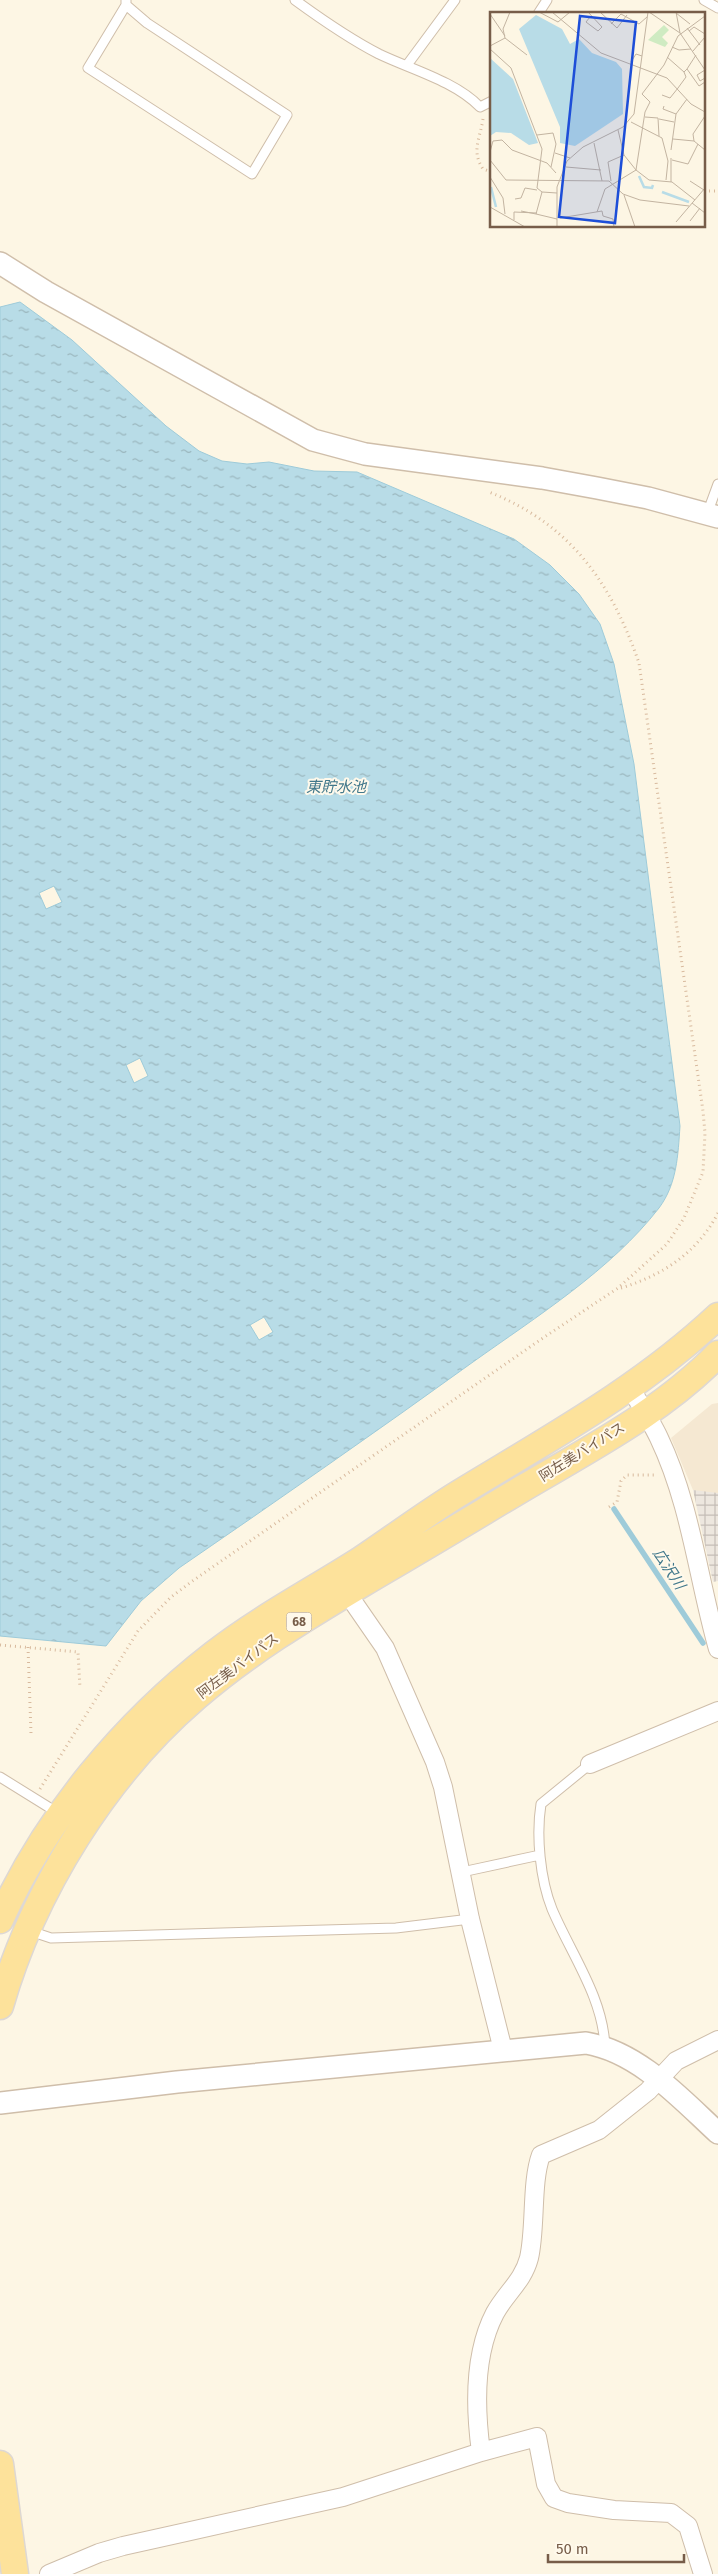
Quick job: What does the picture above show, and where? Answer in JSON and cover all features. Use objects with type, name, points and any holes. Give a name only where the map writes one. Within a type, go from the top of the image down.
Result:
[{"type":"main road","name":"阿左美バイパス","points":[[0,1920],[33,1855],[60,1815],[129,1733],[214,1654],[456,1495],[630,1388],[690,1343],[718,1316]]},
{"type":"main road","name":"阿左美バイパス","points":[[0,2006],[37,1908],[95,1810],[153,1739],[196,1697],[246,1659],[347,1593],[645,1413],[689,1381],[718,1354]]},
{"type":"main road","points":[[0,2464],[15,2574]]},
{"type":"street","points":[[0,264],[46,292],[313,440],[365,454],[542,478],[597,488],[648,498],[713,516]]},
{"type":"street","points":[[630,1388],[659,1438],[673,1474],[685,1510],[718,1649]]},
{"type":"street","points":[[347,1593],[385,1648],[424,1737],[443,1787],[470,1918],[503,2050]]},
{"type":"street","points":[[590,1764],[718,1711]]},
{"type":"street","points":[[481,2452],[477,2408],[485,2344],[496,2312],[518,2284],[529,2258],[541,2156],[599,2130],[648,2091],[657,2079],[676,2061],[718,2040]]},
{"type":"street","points":[[0,2103],[177,2082],[574,2043],[605,2047],[657,2079],[718,2133]]},
{"type":"street","points":[[49,2574],[67,2571],[99,2553],[123,2546],[343,2497],[481,2452],[537,2437],[546,2484],[554,2498],[568,2503],[614,2510],[671,2513],[688,2526],[702,2574]]},
{"type":"lane","points":[[294,0],[378,54],[407,65],[463,94],[480,107],[490,103]]},
{"type":"lane","points":[[407,65],[455,0]]},
{"type":"lane","points":[[539,12],[547,0]]},
{"type":"lane","points":[[704,0],[718,8]]},
{"type":"lane","points":[[126,2],[147,23],[287,115],[252,174],[88,68],[126,2]]},
{"type":"lane","points":[[713,516],[718,484]]},
{"type":"lane","points":[[590,1764],[541,1804],[540,1855],[552,1908],[576,1955],[604,2026],[605,2047]]},
{"type":"lane","points":[[0,1777],[60,1815]]},
{"type":"lane","points":[[462,1872],[540,1855]]},
{"type":"lane","points":[[28,1930],[40,1936],[51,1938],[396,1928],[470,1918]]},
{"type":"path","points":[[480,107],[483,121],[475,148],[476,155],[483,169],[490,171]]},
{"type":"path","points":[[34,1798],[122,1654],[143,1626],[171,1597],[540,1340],[618,1288],[667,1244],[684,1218],[702,1172],[705,1155],[704,1111],[643,682],[628,633],[616,605],[579,554],[560,533],[526,508],[480,488]]},
{"type":"path","points":[[618,1288],[665,1271],[692,1247],[712,1224],[718,1213]]},
{"type":"path","points":[[609,1507],[617,1502],[621,1481],[627,1475],[673,1474]]},
{"type":"path","points":[[0,1645],[78,1652],[80,1688]]},
{"type":"path","points":[[28,1647],[31,1734]]},
{"type":"shaded area","points":[[718,1403],[718,1493],[704,1493],[693,1490],[671,1438],[712,1404]]},
{"type":"shaded area","points":[[693,1490],[718,1493],[718,1581],[713,1582]]},
{"type":"water","name":"東貯水池","points":[[20,302],[72,340],[166,426],[199,451],[222,461],[247,464],[269,462],[314,471],[357,472],[514,539],[550,565],[579,594],[600,624],[614,664],[634,764],[680,1126],[676,1169],[670,1189],[659,1208],[619,1252],[547,1310],[179,1568],[141,1601],[106,1646],[0,1636],[0,307]],"holes":[[[54,886],[62,902],[46,909],[39,893]],[[140,1058],[148,1076],[134,1083],[126,1065]],[[264,1317],[273,1332],[259,1340],[250,1325]]]},
{"type":"waterway","name":"広沢川","points":[[614,1509],[703,1643]]}]
